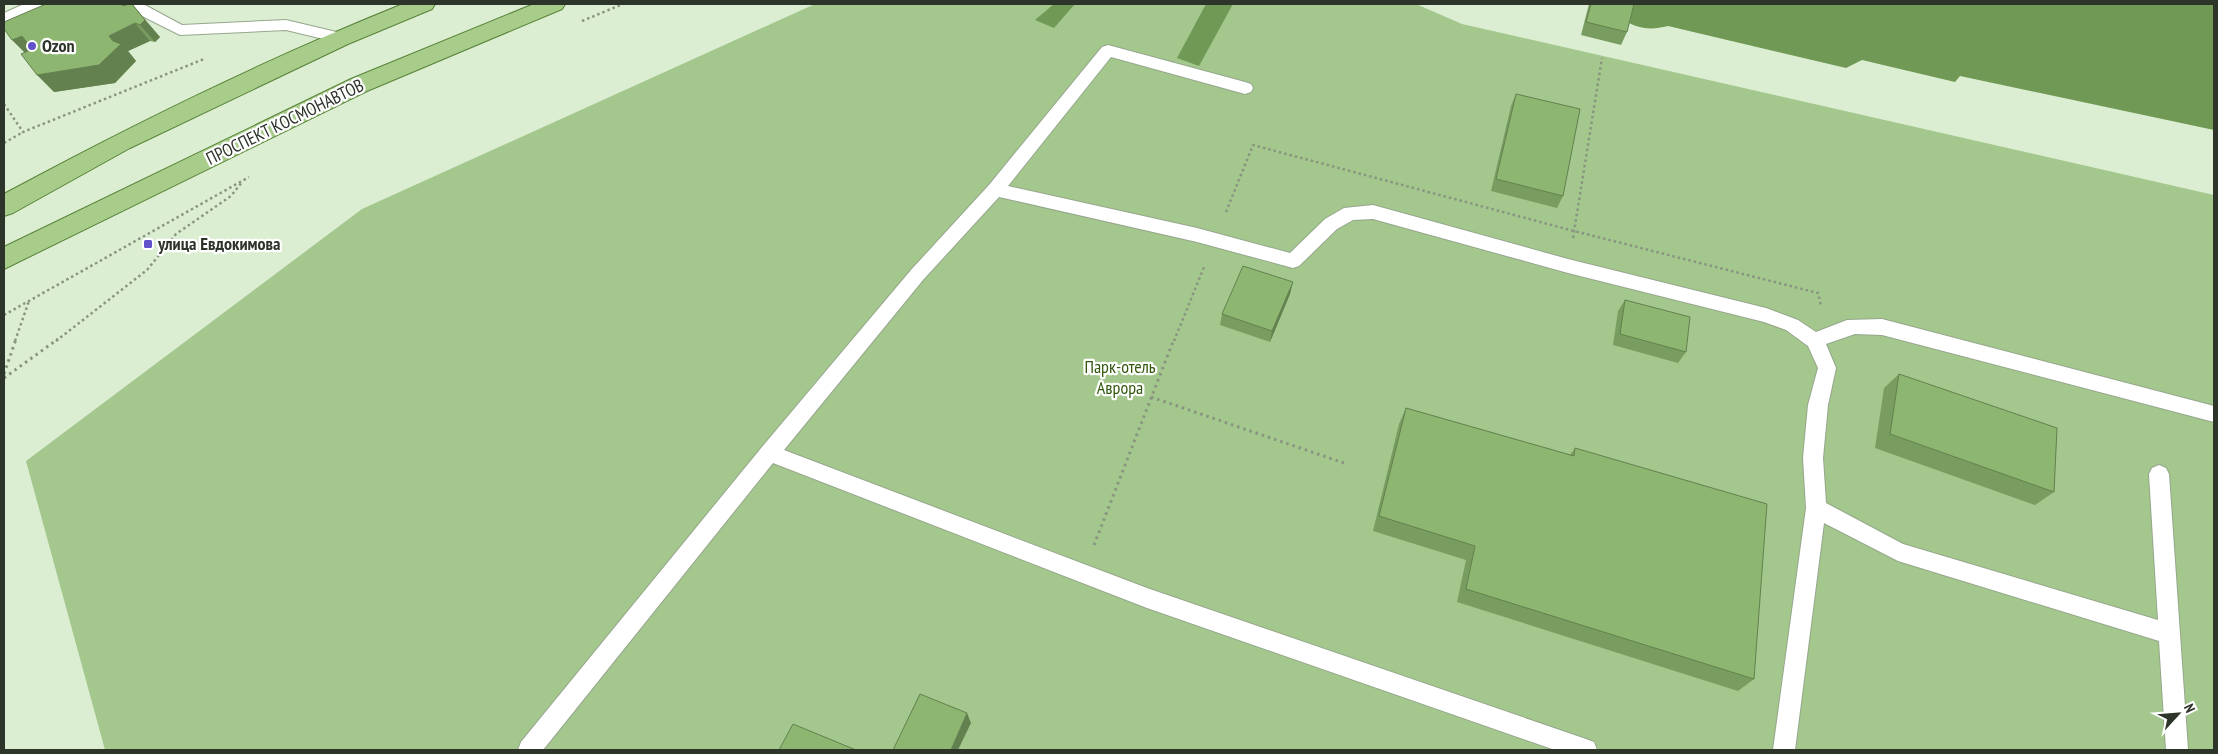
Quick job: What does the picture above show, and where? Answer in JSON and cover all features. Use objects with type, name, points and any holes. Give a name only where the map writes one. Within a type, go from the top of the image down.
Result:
[{"type":"main road","points":[[4,206],[121,142],[340,38],[424,4]]},
{"type":"main road","name":"ПРОСПЕКТ КОСМОНАВТОВ","points":[[13,255],[360,86],[554,4]]},
{"type":"lane","points":[[4,19],[37,4]]},
{"type":"lane","points":[[131,4],[180,30],[286,25],[340,38]]},
{"type":"lane","points":[[529,750],[769,453],[917,275],[995,190],[1108,51],[1245,88]]},
{"type":"lane","points":[[995,190],[1215,240],[1293,261],[1331,224],[1350,213],[1373,212],[1568,266],[1766,315],[1792,325],[1815,342],[1827,368],[1818,405],[1813,458],[1816,508],[1784,750]]},
{"type":"lane","points":[[1815,342],[1835,331],[1859,324],[1882,327],[2214,414]]},
{"type":"lane","points":[[769,453],[1147,598],[1586,750]]},
{"type":"lane","points":[[2160,474],[2177,750]]},
{"type":"lane","points":[[1816,508],[1898,552],[2170,634]]},
{"type":"path","points":[[4,143],[23,132],[207,58]]},
{"type":"path","points":[[1568,266],[1602,58]]},
{"type":"path","points":[[4,104],[23,132]]},
{"type":"path","points":[[1083,574],[1151,397],[1253,145],[1574,231],[1818,293],[1821,306],[1835,331]]},
{"type":"path","points":[[4,315],[251,176]]},
{"type":"path","points":[[4,376],[75,327],[146,270],[176,234],[231,196],[243,181]]},
{"type":"path","points":[[4,376],[29,301]]},
{"type":"path","points":[[1151,397],[1344,463]]},
{"type":"green space","name":"Парк-отель Аврора","points":[[815,4],[1416,4],[1462,24],[2214,195],[2214,750],[105,750],[26,461],[362,209]]},
{"type":"shaded area","points":[[1054,4],[1075,4],[1054,28],[1035,20]]},
{"type":"shaded area","points":[[1206,4],[1233,4],[1199,66],[1177,58]]},
{"type":"shaded area","points":[[1602,4],[2214,4],[2214,130],[1960,76],[1955,82],[1862,60],[1846,68],[1668,26],[1657,28],[1640,27],[1625,21]]},
{"type":"building","points":[[46,4],[121,4],[123,6],[132,4],[145,20],[140,25],[135,23],[109,36],[113,41],[121,44],[99,65],[37,75],[21,54],[32,49],[22,36],[12,40],[4,29],[4,22]]},
{"type":"building","points":[[1591,4],[1634,4],[1627,32],[1586,22]]},
{"type":"building","points":[[1516,94],[1580,109],[1563,196],[1496,179]]},
{"type":"building","points":[[1243,266],[1293,282],[1272,331],[1222,314]]},
{"type":"building","points":[[1625,300],[1690,317],[1686,352],[1620,334]]},
{"type":"building","points":[[1899,374],[2057,428],[2054,492],[1890,434]]},
{"type":"building","points":[[1406,408],[1574,456],[1575,448],[1767,504],[1754,679],[1466,589],[1475,546],[1379,516]]},
{"type":"building","points":[[920,694],[967,713],[951,750],[893,750]]},
{"type":"building","points":[[793,724],[856,750],[779,750]]},
{"type":"place","name":"Ozon","points":[[32,46]]},
{"type":"place","name":"улица Евдокимова","points":[[148,244]]}]
